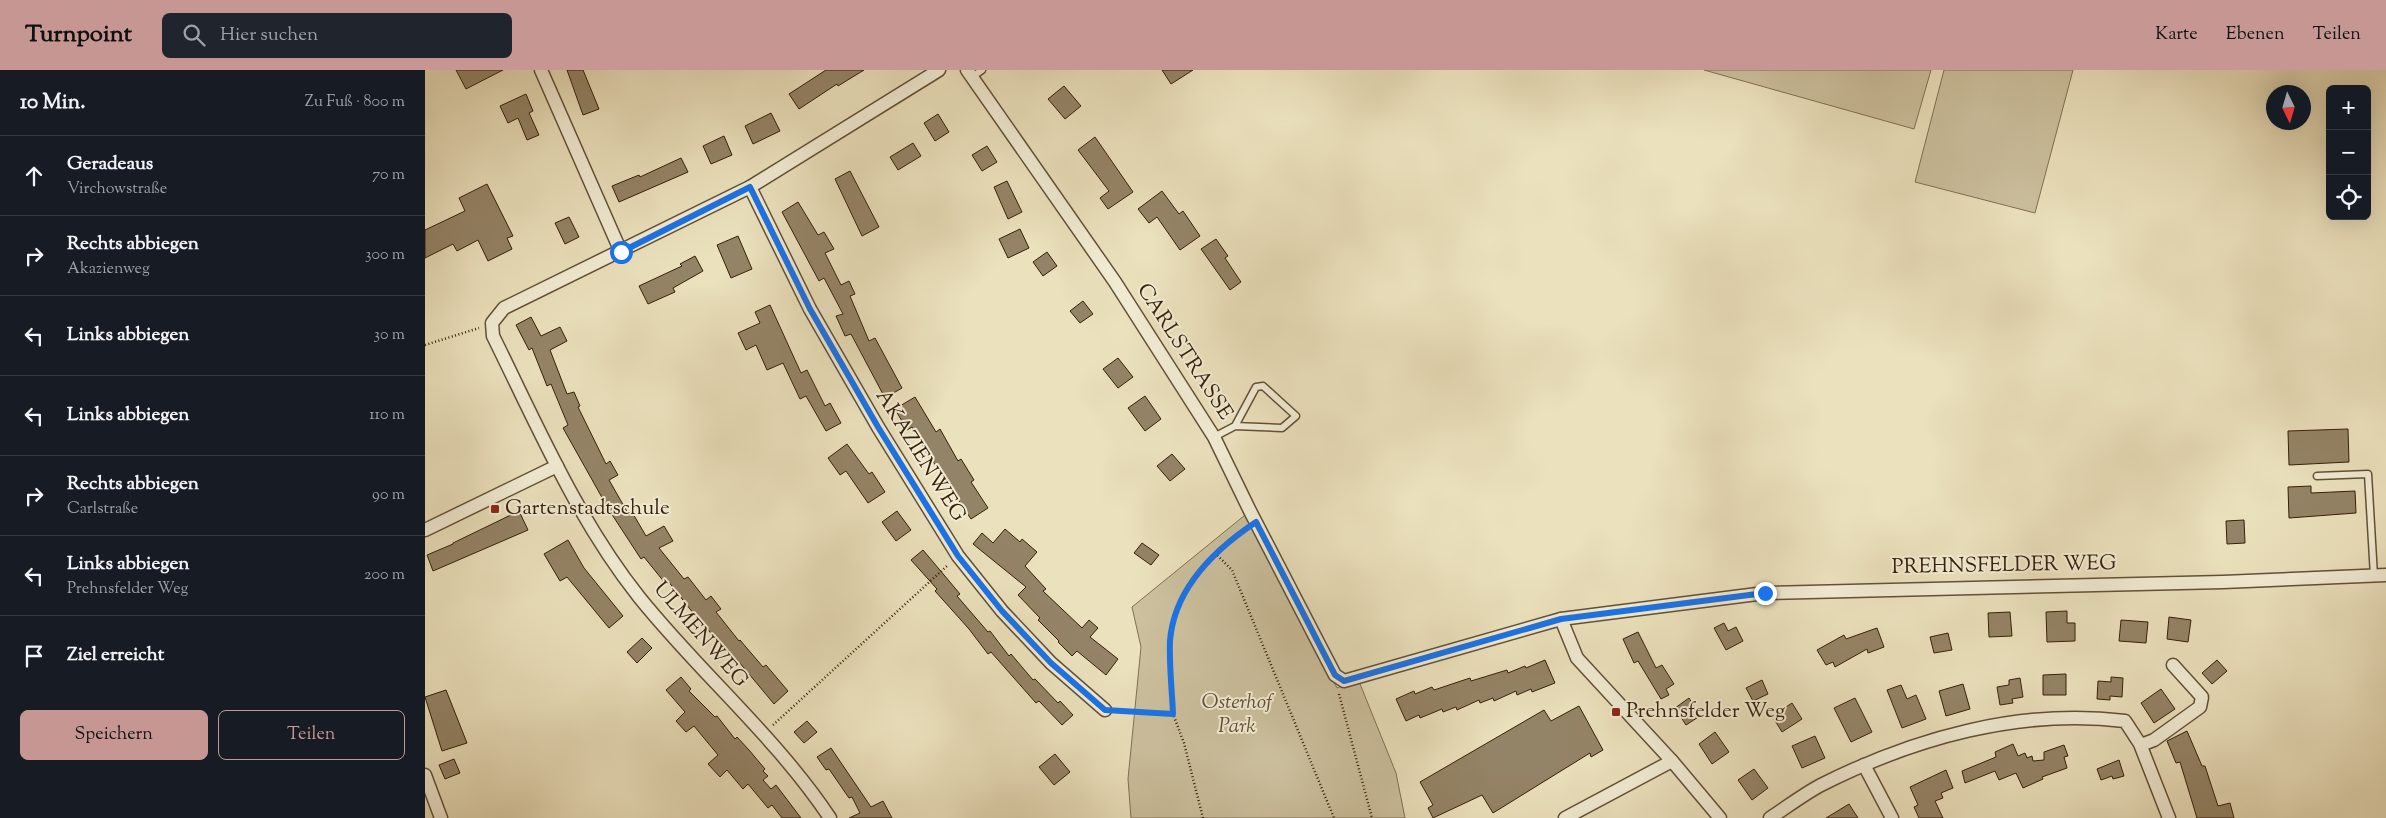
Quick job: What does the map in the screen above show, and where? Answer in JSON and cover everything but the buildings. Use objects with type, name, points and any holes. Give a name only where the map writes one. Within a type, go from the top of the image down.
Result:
[{"type":"street","points":[[541,70],[621,252]]},
{"type":"street","points":[[492,323],[504,308],[750,187],[939,70]]},
{"type":"street","name":"CARLSTRASSE","points":[[973,72],[1115,282],[1214,437],[1335,675]]},
{"type":"street","name":"AKAZIENWEG","points":[[750,187],[810,309],[878,427],[958,556],[1002,611],[1051,663],[1105,710]]},
{"type":"street","name":"ULMENWEG","points":[[492,323],[493,336],[557,466],[600,542],[638,595],[679,645],[762,734],[814,794],[830,818]]},
{"type":"street","points":[[425,530],[557,466]]},
{"type":"street","name":"PREHNSFELDER WEG","points":[[1335,675],[1344,681],[1358,679],[1561,619],[1765,593],[2223,582],[2380,575]]},
{"type":"street","points":[[1561,619],[1577,658],[1672,761],[1720,818]]},
{"type":"street","points":[[2141,745],[2154,740],[2200,707],[2202,696],[2173,665]]},
{"type":"street","points":[[1770,818],[1819,786],[1909,747],[1966,731],[2039,720],[2101,718],[2125,722],[2141,745],[2169,818]]},
{"type":"street","points":[[1565,818],[1672,761]]},
{"type":"street","points":[[1864,765],[1892,818]]},
{"type":"street","points":[[425,775],[441,818]]},
{"type":"lane","points":[[1214,437],[1235,426],[1282,428],[1296,416],[1263,386],[1255,387],[1235,426]]},
{"type":"lane","points":[[2317,476],[2368,474],[2380,575]]},
{"type":"path","points":[[425,345],[492,323]]},
{"type":"path","points":[[1203,818],[1184,743],[1173,714],[1170,641],[1175,612],[1189,584],[1215,553],[1234,536],[1256,522]]},
{"type":"path","points":[[1215,553],[1232,570],[1334,818]]},
{"type":"path","points":[[762,734],[958,556]]},
{"type":"path","points":[[1335,675],[1372,818]]},
{"type":"path","points":[[1105,710],[1173,714]]},
{"type":"green space","points":[[1704,70],[1931,70],[1914,129]]},
{"type":"green space","points":[[1944,70],[2073,70],[2035,213],[1915,182]]},
{"type":"green space","name":"Osterhof Park","points":[[1250,511],[1337,688],[1358,679],[1396,773],[1405,818],[1131,818],[1128,779],[1141,647],[1132,607]]},
{"type":"place","name":"Gartenstadtschule","points":[[495,509]]},
{"type":"place","name":"Prehnsfelder Weg","points":[[1616,712]]},
{"type":"route","points":[[621,252],[750,187],[810,309],[878,427],[958,556],[1002,611],[1051,663],[1105,710],[1173,714],[1170,641],[1175,612],[1189,584],[1215,553],[1234,536],[1256,522],[1335,675],[1344,681],[1358,679],[1561,619],[1765,593]]}]
